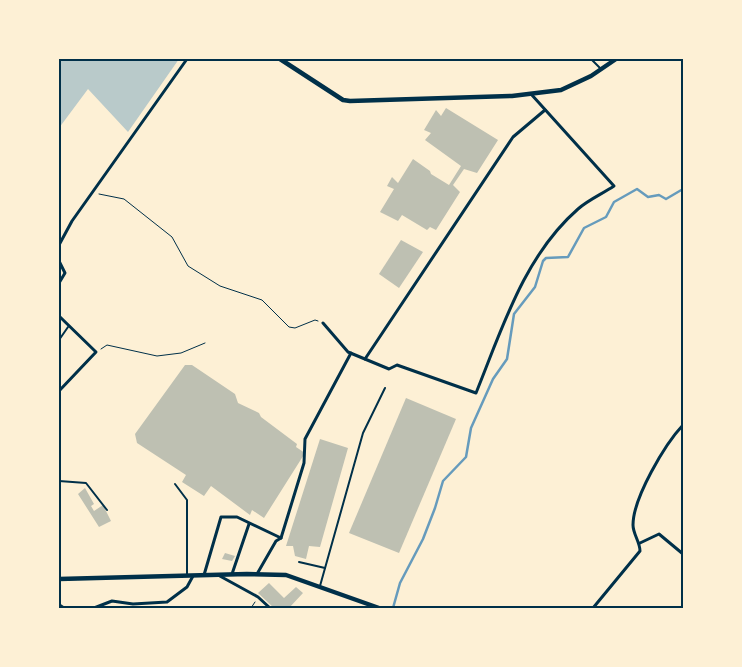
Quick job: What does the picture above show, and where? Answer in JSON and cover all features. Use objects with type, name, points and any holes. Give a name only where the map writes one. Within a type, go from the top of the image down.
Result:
[{"type":"street","points":[[59,245],[72,221],[187,59]]},
{"type":"street","points":[[280,59],[343,100],[350,102],[531,94],[561,90],[616,59]]},
{"type":"street","points":[[323,323],[351,353],[389,369],[397,364],[476,392],[520,285],[553,236],[578,209],[614,186],[531,94]]},
{"type":"street","points":[[365,359],[513,138],[545,110]]},
{"type":"street","points":[[59,261],[66,273],[59,283]]},
{"type":"street","points":[[59,316],[68,327],[96,352],[59,391]]},
{"type":"street","points":[[257,574],[276,541],[281,538],[304,463],[305,440],[351,353]]},
{"type":"street","points":[[593,608],[640,551],[640,543],[633,527],[635,507],[640,491],[683,425]]},
{"type":"street","points":[[204,575],[221,517],[237,517],[281,538]]},
{"type":"street","points":[[232,574],[249,524]]},
{"type":"street","points":[[640,543],[659,534],[683,554]]},
{"type":"street","points":[[59,579],[232,574],[286,575],[379,608]]},
{"type":"street","points":[[94,608],[112,601],[133,604],[167,602],[187,587],[194,575]]},
{"type":"street","points":[[218,575],[258,597],[270,608]]},
{"type":"lane","points":[[591,59],[601,69]]},
{"type":"lane","points":[[59,340],[68,327]]},
{"type":"lane","points":[[320,586],[363,433],[385,388]]},
{"type":"lane","points":[[59,481],[86,483],[107,510]]},
{"type":"lane","points":[[175,484],[188,500],[186,576]]},
{"type":"lane","points":[[299,562],[326,568]]},
{"type":"lane","points":[[59,604],[65,608]]},
{"type":"path","points":[[93,192],[124,200],[172,237],[188,266],[220,286],[262,300],[289,327],[295,328],[315,320],[323,323]]},
{"type":"path","points":[[96,352],[107,345],[157,356],[170,356],[205,343]]},
{"type":"path","points":[[251,608],[258,597]]},
{"type":"shaded area","points":[[59,59],[179,59],[128,132],[88,89],[59,128]]},
{"type":"building","points":[[446,108],[498,140],[477,173],[464,169],[453,185],[460,192],[436,230],[430,227],[427,230],[402,215],[398,221],[380,212],[394,189],[387,186],[392,177],[398,183],[413,159],[430,171],[431,174],[449,185],[461,166],[425,140],[431,133],[424,130],[436,110],[441,116]]},
{"type":"building","points":[[401,240],[423,252],[399,288],[379,274]]},
{"type":"building","points":[[185,365],[192,365],[235,394],[238,403],[259,413],[261,417],[297,444],[296,447],[305,453],[264,518],[252,510],[250,515],[211,486],[204,496],[182,482],[186,475],[137,443],[135,434]]},
{"type":"building","points":[[406,398],[456,419],[399,553],[349,533]]},
{"type":"building","points":[[320,439],[348,448],[320,547],[309,546],[306,559],[295,556],[293,546],[286,546]]},
{"type":"building","points":[[85,488],[94,504],[91,506],[94,511],[103,505],[111,521],[99,527],[78,494]]},
{"type":"building","points":[[225,553],[235,556],[232,561],[222,559]]},
{"type":"building","points":[[269,583],[284,598],[296,587],[303,593],[289,608],[274,608],[258,593]]},
{"type":"waterway","points":[[393,608],[400,583],[423,539],[443,481],[466,457],[471,428],[493,379],[507,359],[514,314],[535,287],[543,261],[546,258],[568,257],[584,228],[606,217],[614,202],[637,189],[648,197],[659,195],[666,199],[683,189]]}]
